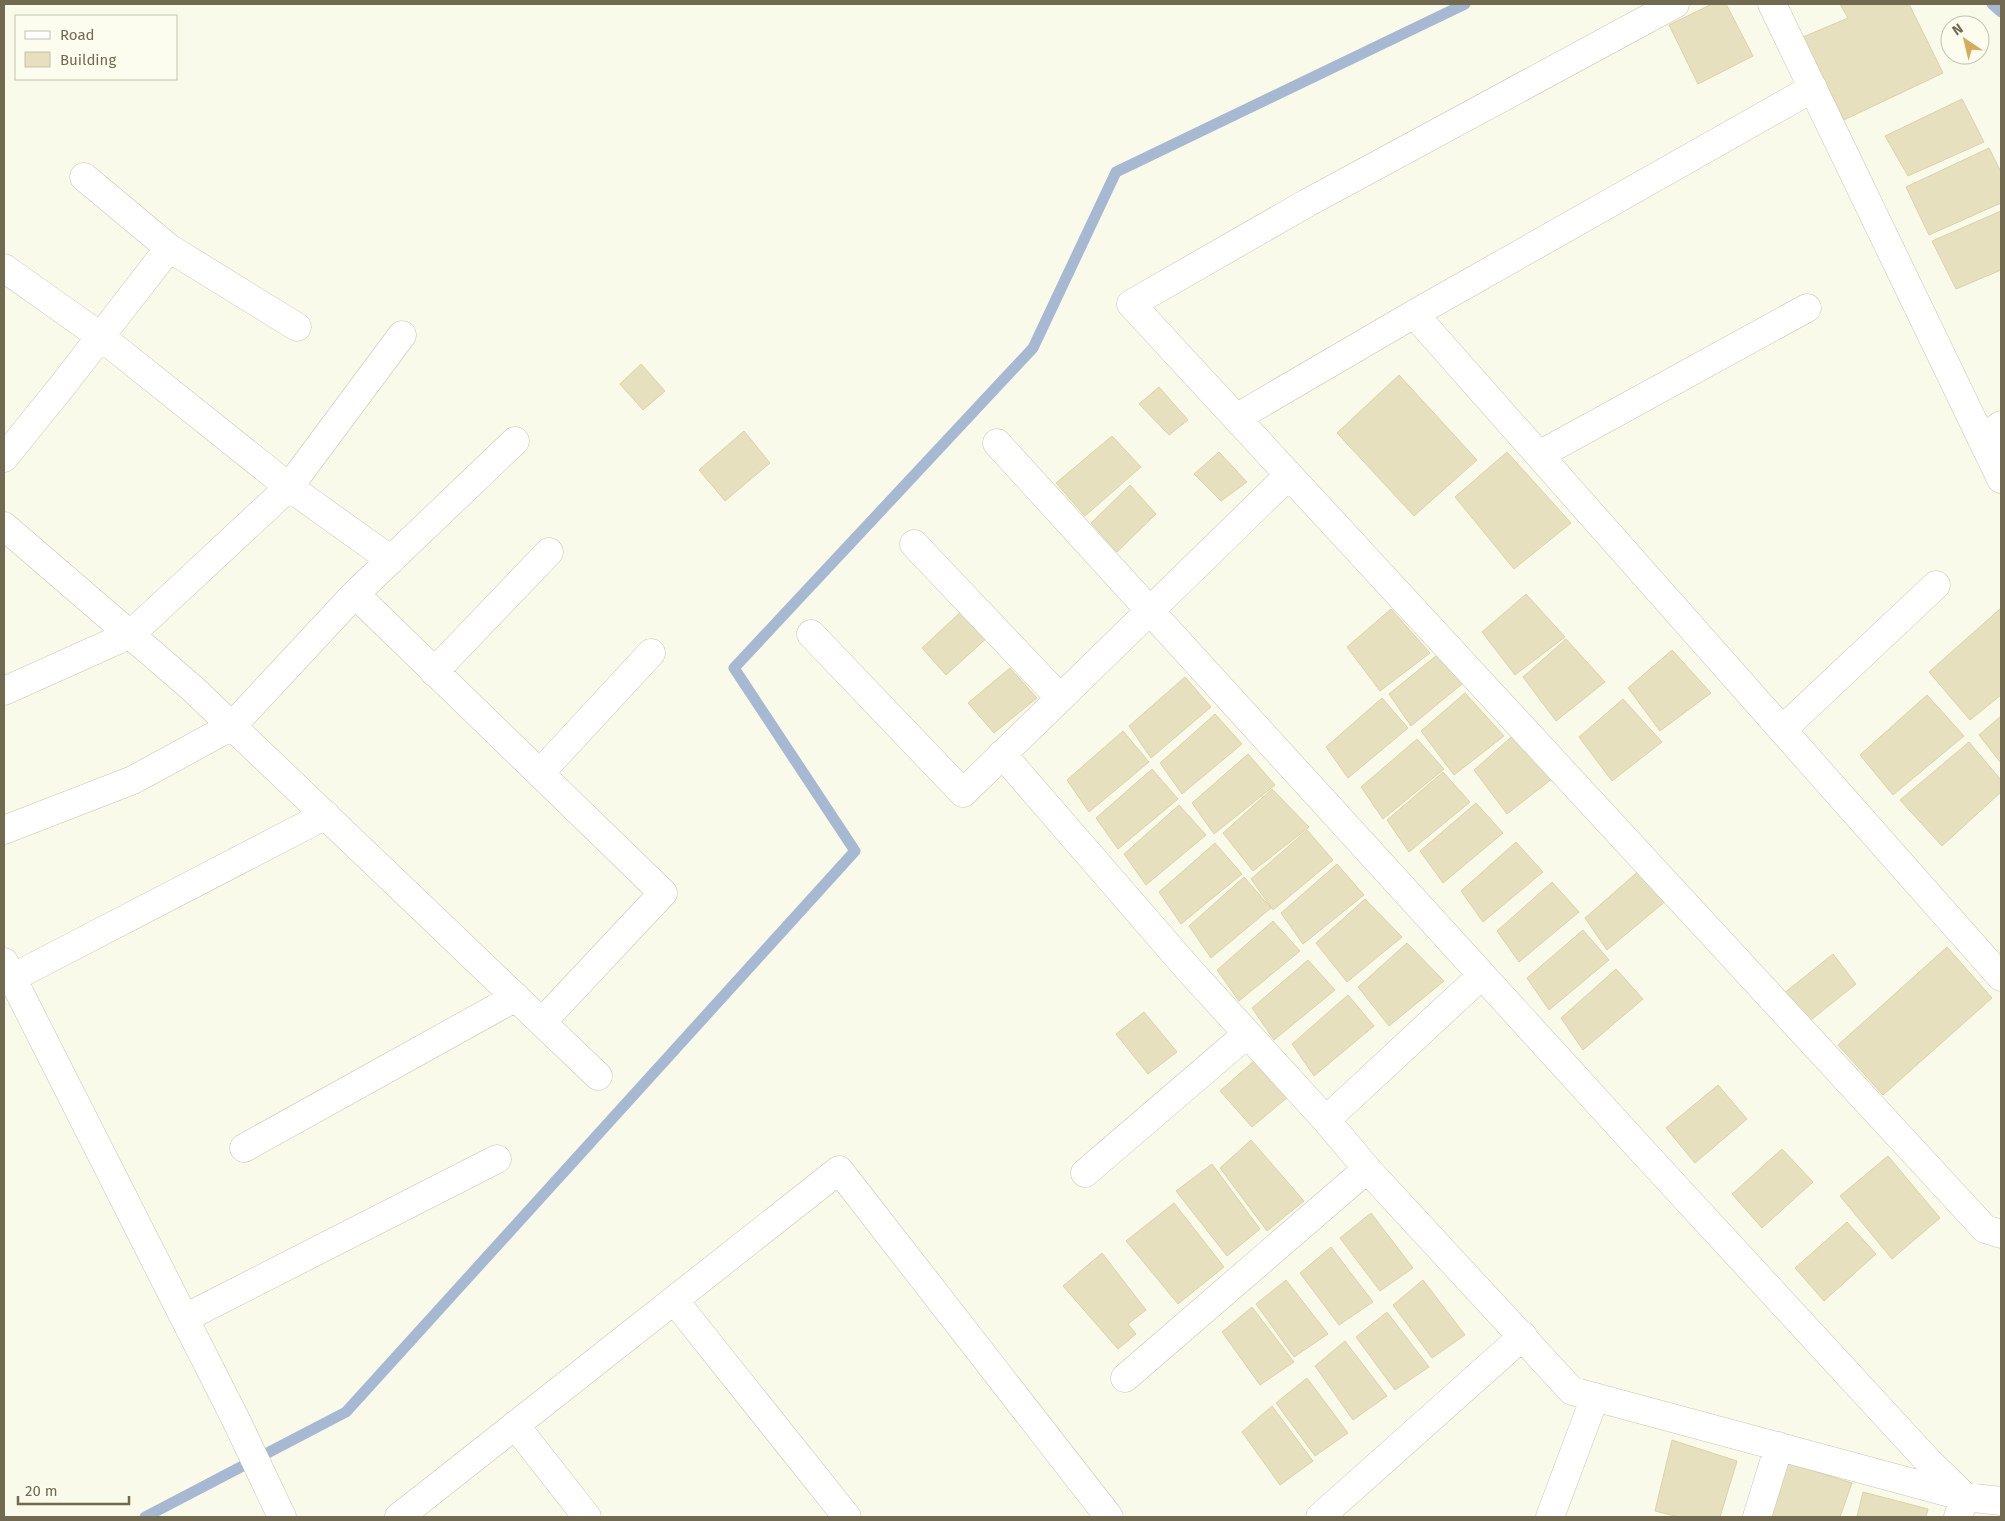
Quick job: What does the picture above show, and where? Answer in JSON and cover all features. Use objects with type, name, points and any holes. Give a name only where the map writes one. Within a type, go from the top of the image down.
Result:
[{"type":"street","points":[[1675,4],[1307,203],[1131,304],[1985,1229],[2001,1234]]},
{"type":"street","points":[[1772,4],[1813,88],[1992,432],[2001,479]]},
{"type":"street","points":[[1236,418],[1414,314],[1813,88]]},
{"type":"street","points":[[84,177],[169,248],[297,327]]},
{"type":"street","points":[[9,440],[100,336],[169,248]]},
{"type":"street","points":[[4,268],[100,336],[289,487],[391,560]]},
{"type":"street","points":[[1539,455],[1807,308]]},
{"type":"street","points":[[1414,314],[2001,977]]},
{"type":"street","points":[[4,691],[131,634],[289,487],[402,335]]},
{"type":"street","points":[[4,830],[133,780],[232,726],[356,594],[515,441]]},
{"type":"street","points":[[997,443],[1929,1462],[1961,1507]]},
{"type":"street","points":[[811,634],[962,793],[1289,475]]},
{"type":"street","points":[[4,526],[192,688],[598,1076]]},
{"type":"street","points":[[914,544],[1060,698]]},
{"type":"street","points":[[434,672],[549,552]]},
{"type":"street","points":[[1782,730],[1936,585]]},
{"type":"street","points":[[356,594],[663,893],[542,1022]]},
{"type":"street","points":[[540,773],[651,653]]},
{"type":"street","points":[[1002,754],[1247,1034],[1326,1120],[1367,1169],[1572,1391],[1779,1446],[1961,1507],[2001,1501]]},
{"type":"street","points":[[280,1514],[185,1318],[8,970],[326,815]]},
{"type":"street","points":[[1326,1120],[1482,975]]},
{"type":"street","points":[[244,1148],[516,998]]},
{"type":"street","points":[[1085,1173],[1247,1034]]},
{"type":"street","points":[[185,1318],[497,1159]]},
{"type":"street","points":[[1125,1378],[1367,1169]]},
{"type":"street","points":[[399,1517],[839,1170],[1109,1517]]},
{"type":"street","points":[[674,1300],[847,1517]]},
{"type":"street","points":[[1320,1517],[1523,1336]]},
{"type":"street","points":[[1550,1517],[1595,1397]]},
{"type":"street","points":[[515,1426],[588,1517]]},
{"type":"street","points":[[1757,1517],[1779,1446]]},
{"type":"building","points":[[1712,4],[1726,4],[1753,56],[1698,84],[1669,25]]},
{"type":"building","points":[[1840,4],[1909,4],[1943,73],[1844,120],[1803,37],[1848,18]]},
{"type":"building","points":[[1962,99],[1984,142],[1908,176],[1885,136]]},
{"type":"building","points":[[1989,148],[2001,172],[2001,203],[1929,235],[1906,187]]},
{"type":"building","points":[[2001,211],[2001,270],[1956,289],[1932,241]]},
{"type":"building","points":[[641,364],[665,391],[643,410],[620,384]]},
{"type":"building","points":[[1399,375],[1477,460],[1414,516],[1337,433]]},
{"type":"building","points":[[1159,387],[1188,420],[1169,435],[1139,404]]},
{"type":"building","points":[[744,431],[770,463],[725,501],[699,470]]},
{"type":"building","points":[[1112,436],[1141,467],[1085,516],[1056,483]]},
{"type":"building","points":[[1219,452],[1247,482],[1221,501],[1194,474]]},
{"type":"building","points":[[1507,452],[1571,523],[1514,569],[1455,497]]},
{"type":"building","points":[[1130,485],[1156,514],[1117,552],[1091,523]]},
{"type":"building","points":[[1526,594],[1565,637],[1515,675],[1482,632]]},
{"type":"building","points":[[2001,608],[2001,695],[1970,720],[1929,672]]},
{"type":"building","points":[[964,609],[989,636],[946,675],[922,648]]},
{"type":"building","points":[[1391,609],[1430,653],[1380,691],[1347,647]]},
{"type":"building","points":[[1566,639],[1605,682],[1556,721],[1523,677]]},
{"type":"building","points":[[1672,650],[1711,693],[1660,731],[1628,688]]},
{"type":"building","points":[[1437,655],[1462,684],[1411,726],[1389,694]]},
{"type":"building","points":[[1010,668],[1037,698],[994,733],[968,703]]},
{"type":"building","points":[[1185,677],[1211,707],[1151,758],[1129,726]]},
{"type":"building","points":[[1465,693],[1504,736],[1454,775],[1421,731]]},
{"type":"building","points":[[1927,695],[1964,736],[1893,795],[1860,755]]},
{"type":"building","points":[[1382,698],[1408,728],[1348,778],[1326,747]]},
{"type":"building","points":[[1623,699],[1662,742],[1612,781],[1579,737]]},
{"type":"building","points":[[1215,714],[1242,744],[1182,794],[1160,763]]},
{"type":"building","points":[[2001,716],[2001,763],[1979,735]]},
{"type":"building","points":[[1123,731],[1149,762],[1089,812],[1067,780]]},
{"type":"building","points":[[1517,732],[1557,775],[1507,814],[1474,770]]},
{"type":"building","points":[[1417,739],[1444,769],[1383,819],[1361,787]]},
{"type":"building","points":[[1969,742],[2001,780],[2001,792],[1942,846],[1900,800]]},
{"type":"building","points":[[1248,754],[1275,785],[1214,834],[1192,803]]},
{"type":"building","points":[[1152,769],[1178,799],[1118,849],[1096,818]]},
{"type":"building","points":[[1443,772],[1470,802],[1409,852],[1387,820]]},
{"type":"building","points":[[1272,789],[1309,827],[1253,871],[1223,833]]},
{"type":"building","points":[[1476,803],[1503,833],[1443,883],[1420,851]]},
{"type":"building","points":[[1179,805],[1206,835],[1146,885],[1124,854]]},
{"type":"building","points":[[1307,830],[1333,860],[1273,910],[1251,879]]},
{"type":"building","points":[[1516,842],[1543,872],[1483,922],[1461,891]]},
{"type":"building","points":[[1215,843],[1242,874],[1181,924],[1159,892]]},
{"type":"building","points":[[1337,864],[1364,895],[1303,944],[1281,913]]},
{"type":"building","points":[[1641,869],[1667,900],[1607,950],[1585,918]]},
{"type":"building","points":[[1244,877],[1271,908],[1211,958],[1189,926]]},
{"type":"building","points":[[1552,882],[1579,912],[1519,962],[1497,931]]},
{"type":"building","points":[[1365,899],[1402,937],[1347,982],[1316,943]]},
{"type":"building","points":[[1273,921],[1300,951],[1239,1001],[1217,970]]},
{"type":"building","points":[[1583,930],[1609,960],[1549,1010],[1527,978]]},
{"type":"building","points":[[1407,943],[1444,981],[1389,1026],[1358,987]]},
{"type":"building","points":[[1947,947],[1992,998],[1883,1095],[1838,1045]]},
{"type":"building","points":[[1833,954],[1856,984],[1806,1024],[1783,994]]},
{"type":"building","points":[[1308,960],[1335,990],[1274,1040],[1252,1008]]},
{"type":"building","points":[[1616,969],[1643,999],[1583,1050],[1561,1018]]},
{"type":"building","points":[[1348,995],[1374,1026],[1314,1076],[1292,1044]]},
{"type":"building","points":[[1144,1012],[1177,1052],[1148,1074],[1116,1034]]},
{"type":"building","points":[[1256,1059],[1288,1097],[1252,1127],[1220,1091]]},
{"type":"building","points":[[1718,1085],[1747,1119],[1695,1163],[1666,1128]]},
{"type":"building","points":[[1251,1140],[1304,1201],[1267,1231],[1220,1168]]},
{"type":"building","points":[[1782,1149],[1813,1182],[1762,1228],[1732,1194]]},
{"type":"building","points":[[1888,1156],[1940,1218],[1892,1259],[1840,1196]]},
{"type":"building","points":[[1212,1164],[1260,1229],[1227,1256],[1176,1191]]},
{"type":"building","points":[[1174,1203],[1224,1267],[1178,1304],[1126,1241]]},
{"type":"building","points":[[1371,1213],[1413,1268],[1380,1291],[1340,1238]]},
{"type":"building","points":[[1847,1222],[1876,1254],[1824,1301],[1795,1268]]},
{"type":"building","points":[[1331,1247],[1373,1302],[1339,1325],[1300,1273]]},
{"type":"building","points":[[1102,1253],[1146,1310],[1128,1324],[1136,1334],[1118,1349],[1063,1286]]},
{"type":"building","points":[[1286,1280],[1328,1334],[1294,1357],[1256,1304]]},
{"type":"building","points":[[1423,1280],[1465,1335],[1432,1358],[1393,1305]]},
{"type":"building","points":[[1252,1307],[1294,1362],[1260,1385],[1222,1332]]},
{"type":"building","points":[[1387,1312],[1429,1367],[1395,1390],[1356,1337]]},
{"type":"building","points":[[1345,1341],[1387,1396],[1353,1420],[1315,1366]]},
{"type":"building","points":[[1307,1378],[1348,1433],[1315,1456],[1276,1403]]},
{"type":"building","points":[[1272,1406],[1313,1461],[1280,1485],[1242,1432]]},
{"type":"building","points":[[1672,1440],[1737,1461],[1720,1517],[1679,1517],[1655,1511]]},
{"type":"building","points":[[1782,1461],[1852,1483],[1840,1517],[1764,1517]]},
{"type":"building","points":[[1863,1492],[1928,1509],[1926,1517],[1857,1517]]},
{"type":"waterway","points":[[145,1517],[346,1412],[855,851],[734,668],[1033,348],[1116,172],[1465,4]]},
{"type":"waterway","points":[[1992,4],[2001,12]]}]
